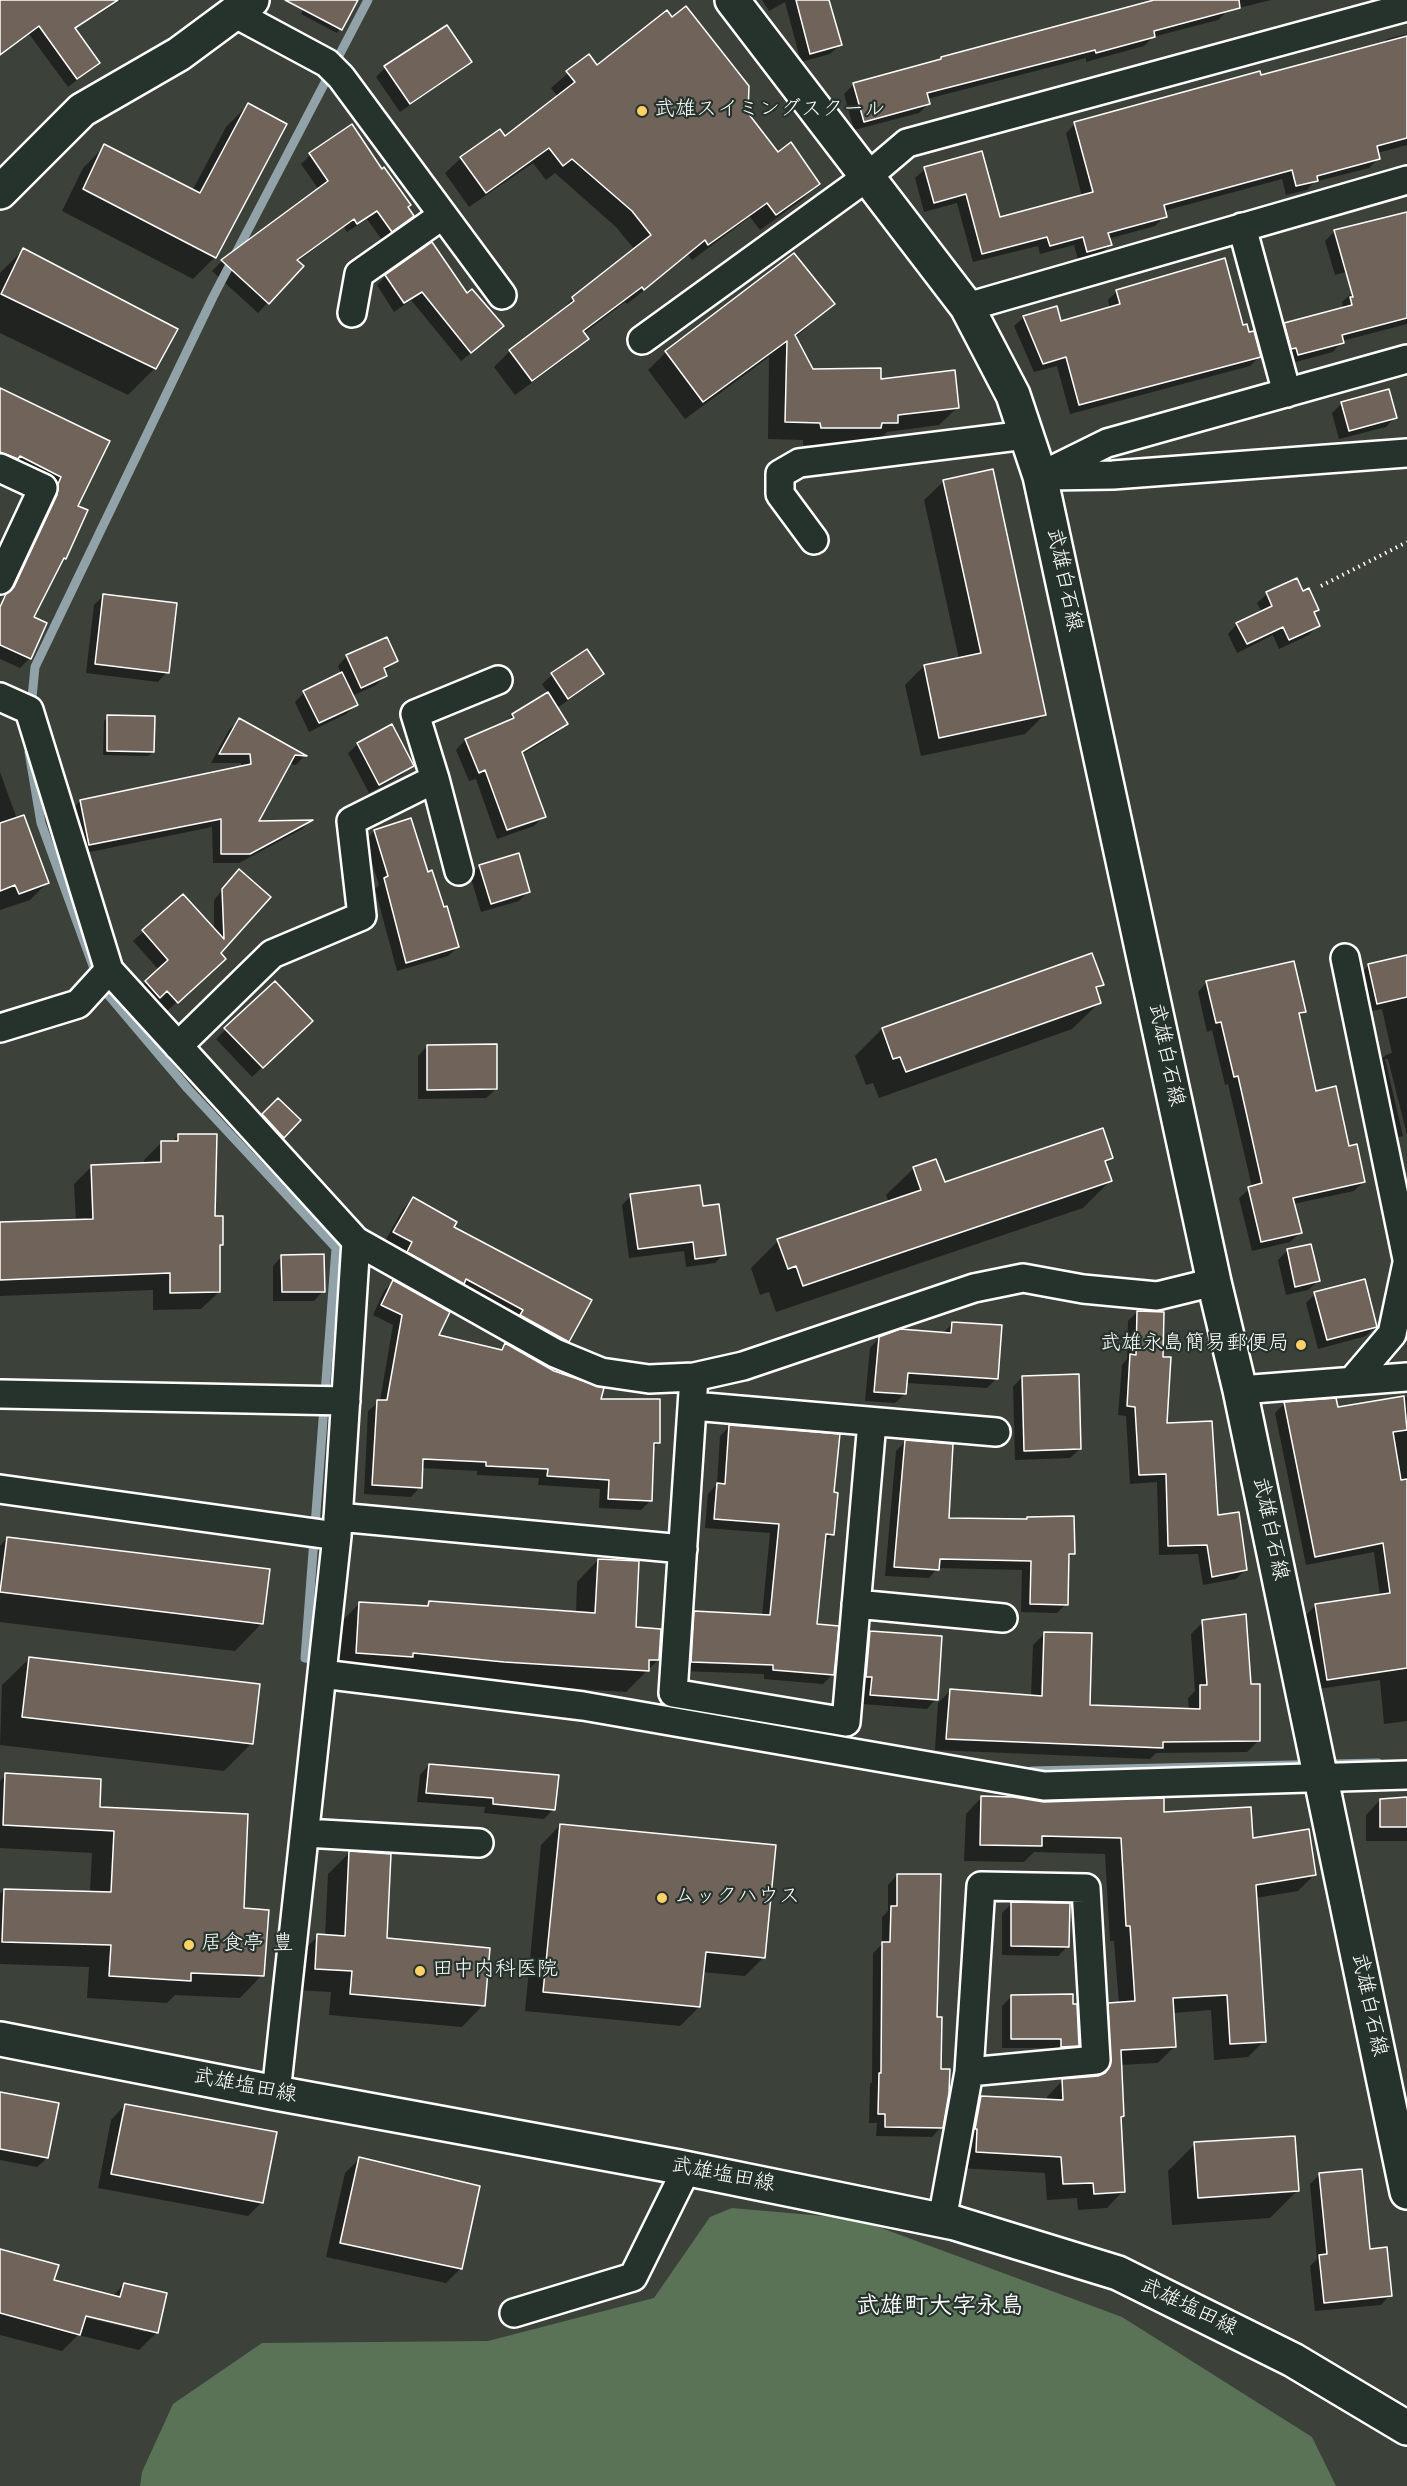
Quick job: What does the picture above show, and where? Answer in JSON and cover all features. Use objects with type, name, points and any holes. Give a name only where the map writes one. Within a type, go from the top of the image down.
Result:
[{"type":"main road","name":"武雄白石線","points":[[732,0],[967,307],[1013,395],[1040,476],[1214,1282],[1240,1390],[1407,2192]]},
{"type":"main road","points":[[0,192],[82,110],[179,54],[243,7]]},
{"type":"main road","name":"武雄塩田線","points":[[0,2039],[276,2093],[687,2168],[942,2220],[1118,2273],[1293,2360],[1407,2428]]},
{"type":"street","points":[[243,7],[334,70],[502,295]]},
{"type":"street","points":[[642,340],[867,177],[907,143],[1345,11],[1407,7]]},
{"type":"street","points":[[967,307],[1407,180]]},
{"type":"street","points":[[352,313],[359,274],[443,215]]},
{"type":"street","points":[[1242,227],[1287,393]]},
{"type":"street","points":[[1040,476],[1107,442],[1407,359]]},
{"type":"street","points":[[814,540],[780,494],[780,474],[799,463],[1026,435]]},
{"type":"street","points":[[1040,476],[1113,475],[1407,453]]},
{"type":"street","points":[[0,468],[43,488],[0,580]]},
{"type":"street","points":[[459,871],[415,714],[498,680]]},
{"type":"street","points":[[0,697],[29,710],[109,970],[356,1241],[555,1353],[601,1372],[649,1379],[694,1377],[743,1366],[974,1288],[1023,1278],[1083,1289],[1157,1296],[1214,1282]]},
{"type":"street","points":[[178,1046],[272,954],[363,916],[351,821],[435,779]]},
{"type":"street","points":[[1345,958],[1396,1152],[1407,1261],[1392,1334],[1352,1381]]},
{"type":"street","points":[[0,1028],[78,1004],[109,970]]},
{"type":"street","points":[[276,2093],[338,1526],[344,1401],[356,1241]]},
{"type":"street","points":[[694,1377],[673,1693],[846,1722],[872,1422]]},
{"type":"street","points":[[1240,1390],[1407,1377]]},
{"type":"street","points":[[1,1394],[344,1401]]},
{"type":"street","points":[[693,1406],[996,1432]]},
{"type":"street","points":[[0,1489],[338,1526],[683,1549]]},
{"type":"street","points":[[856,1604],[1003,1618]]},
{"type":"street","points":[[322,1674],[583,1706],[1044,1786],[1407,1775]]},
{"type":"street","points":[[305,1833],[479,1843]]},
{"type":"street","points":[[942,2220],[969,2072],[981,1886],[1086,1888],[1096,2060],[969,2072]]},
{"type":"street","points":[[514,2313],[633,2277],[687,2168]]},
{"type":"path","points":[[1321,586],[1407,542]]},
{"type":"green space","points":[[732,2208],[857,2219],[1122,2317],[1312,2437],[1336,2486],[140,2486],[142,2472],[173,2404],[262,2343],[488,2341],[654,2298],[710,2217]]},
{"type":"building","points":[[0,0],[118,0],[75,28],[100,63],[77,79],[39,26],[0,55]]},
{"type":"building","points":[[285,0],[358,0],[342,30]]},
{"type":"building","points":[[796,0],[829,0],[842,45],[810,54]]},
{"type":"building","points":[[1154,0],[1239,0],[1240,8],[1154,31],[1155,37],[927,93],[930,104],[864,122],[853,83]]},
{"type":"building","points":[[686,6],[749,86],[748,113],[778,152],[791,142],[820,184],[776,215],[767,203],[708,245],[705,240],[644,290],[642,287],[583,331],[589,339],[532,381],[509,350],[574,301],[572,297],[651,235],[632,211],[572,159],[563,166],[549,148],[486,193],[460,157],[500,129],[505,136],[575,82],[566,71],[589,54],[597,65],[667,10],[672,17]]},
{"type":"building","points":[[447,25],[472,62],[410,104],[384,66]]},
{"type":"building","points":[[1407,36],[1407,138],[1377,146],[1380,159],[1317,176],[1318,181],[1296,186],[1292,170],[1164,205],[1167,217],[1108,233],[1112,245],[1087,252],[1083,237],[1050,246],[1047,237],[982,254],[966,194],[934,203],[924,167],[982,151],[1000,217],[1093,192],[1074,122],[1260,71],[1261,75]]},
{"type":"building","points":[[248,103],[287,124],[216,258],[83,189],[104,144],[200,193]]},
{"type":"building","points":[[352,124],[382,169],[384,167],[411,205],[408,207],[414,216],[392,232],[377,211],[357,224],[354,219],[297,260],[304,266],[269,304],[221,260],[328,181],[309,153]]},
{"type":"building","points":[[1407,212],[1407,318],[1342,335],[1344,343],[1298,355],[1296,348],[1291,349],[1284,323],[1352,305],[1350,297],[1353,297],[1334,230]]},
{"type":"building","points":[[432,242],[467,293],[472,289],[504,326],[471,353],[422,292],[404,303],[385,275]]},
{"type":"building","points":[[23,248],[178,329],[156,369],[1,294]]},
{"type":"building","points":[[794,253],[835,304],[795,335],[813,369],[881,368],[881,379],[955,370],[959,408],[898,415],[898,423],[882,423],[881,428],[821,428],[820,423],[785,422],[787,341],[703,402],[665,351]]},
{"type":"building","points":[[1225,258],[1243,325],[1247,324],[1249,332],[1254,331],[1261,357],[1079,405],[1066,357],[1043,364],[1023,316],[1057,306],[1061,321],[1120,304],[1116,290]]},
{"type":"building","points":[[0,388],[110,441],[78,506],[88,510],[66,559],[64,558],[34,617],[47,623],[31,659],[0,645],[0,607],[6,594],[14,587],[57,495],[61,477],[20,456],[18,459],[0,452]]},
{"type":"building","points":[[1389,389],[1397,418],[1349,431],[1341,402]]},
{"type":"building","points":[[993,469],[1046,715],[939,738],[924,665],[981,653],[943,480]]},
{"type":"building","points":[[1297,578],[1303,591],[1309,588],[1319,610],[1314,612],[1320,626],[1289,640],[1283,627],[1247,644],[1236,623],[1272,606],[1266,592]]},
{"type":"building","points":[[103,594],[177,603],[169,673],[95,664]]},
{"type":"building","points":[[387,637],[398,661],[384,668],[387,676],[361,688],[346,655]]},
{"type":"building","points":[[587,649],[604,674],[568,699],[551,673]]},
{"type":"building","points":[[342,672],[358,705],[319,723],[303,691]]},
{"type":"building","points":[[548,692],[568,724],[522,752],[546,817],[507,830],[485,770],[479,773],[465,739],[514,718],[512,714]]},
{"type":"building","points":[[107,715],[155,716],[154,752],[107,751]]},
{"type":"building","points":[[239,718],[307,756],[295,755],[259,821],[313,820],[250,854],[221,854],[221,819],[89,845],[80,800],[251,764],[250,754],[219,754]]},
{"type":"building","points":[[392,724],[414,766],[379,785],[357,743]]},
{"type":"building","points":[[24,815],[49,883],[19,894],[15,885],[0,891],[0,823]]},
{"type":"building","points":[[411,818],[428,872],[432,870],[444,907],[447,906],[459,947],[406,963],[384,878],[388,876],[374,830]]},
{"type":"building","points":[[519,853],[530,892],[491,904],[479,865]]},
{"type":"building","points":[[239,869],[271,897],[221,953],[226,959],[178,1003],[167,991],[160,998],[145,981],[168,960],[142,930],[183,894],[224,939],[222,889]]},
{"type":"building","points":[[1092,953],[1104,985],[1096,987],[1101,1003],[906,1072],[900,1057],[893,1059],[882,1028]]},
{"type":"building","points":[[1407,955],[1407,997],[1377,1004],[1368,964]]},
{"type":"building","points":[[1294,961],[1306,1012],[1299,1013],[1316,1091],[1336,1086],[1349,1146],[1357,1144],[1365,1182],[1293,1198],[1302,1233],[1261,1242],[1248,1187],[1262,1183],[1238,1076],[1234,1077],[1221,1022],[1216,1023],[1206,981]]},
{"type":"building","points":[[275,981],[313,1021],[263,1068],[224,1028]]},
{"type":"building","points":[[497,1044],[497,1089],[427,1090],[427,1045]]},
{"type":"building","points":[[278,1098],[301,1120],[284,1138],[262,1114]]},
{"type":"building","points":[[1103,1128],[1113,1158],[1105,1161],[1112,1181],[803,1286],[796,1266],[788,1269],[777,1239],[921,1190],[913,1167],[936,1159],[945,1182]]},
{"type":"building","points":[[178,1134],[217,1134],[215,1216],[223,1216],[223,1245],[220,1245],[220,1292],[170,1293],[170,1273],[0,1280],[0,1222],[93,1219],[91,1165],[161,1162],[161,1141],[178,1141]]},
{"type":"building","points":[[700,1185],[703,1206],[719,1204],[726,1255],[695,1259],[693,1242],[638,1249],[630,1194]]},
{"type":"building","points":[[413,1197],[457,1222],[454,1227],[592,1300],[569,1342],[520,1315],[523,1310],[466,1279],[464,1284],[407,1252],[412,1242],[393,1232]]},
{"type":"building","points":[[1311,1244],[1320,1281],[1295,1287],[1287,1249]]},
{"type":"building","points":[[324,1254],[325,1292],[282,1292],[281,1255]]},
{"type":"building","points":[[1365,1279],[1377,1327],[1327,1340],[1314,1292]]},
{"type":"building","points":[[393,1280],[450,1312],[439,1335],[502,1350],[505,1343],[554,1371],[604,1388],[601,1399],[660,1399],[660,1443],[654,1443],[652,1501],[608,1499],[609,1480],[547,1476],[548,1469],[486,1466],[486,1462],[423,1459],[422,1488],[372,1485],[377,1400],[387,1400],[402,1315],[381,1305]]},
{"type":"building","points":[[1137,1311],[1164,1312],[1163,1357],[1171,1357],[1167,1423],[1212,1421],[1218,1515],[1239,1512],[1247,1570],[1212,1577],[1207,1545],[1168,1546],[1166,1474],[1139,1475],[1135,1407],[1127,1406],[1130,1354],[1136,1355]]},
{"type":"building","points":[[952,1322],[1002,1325],[998,1379],[908,1373],[906,1394],[874,1392],[879,1337],[900,1329],[951,1333]]},
{"type":"building","points":[[1079,1374],[1081,1449],[1024,1451],[1022,1376]]},
{"type":"building","points":[[1404,1396],[1407,1430],[1393,1432],[1401,1480],[1407,1479],[1407,1668],[1327,1680],[1315,1604],[1390,1593],[1383,1543],[1315,1557],[1284,1402],[1336,1398],[1338,1407]]},
{"type":"building","points":[[729,1425],[840,1434],[834,1492],[838,1493],[834,1535],[826,1534],[817,1624],[839,1626],[834,1675],[773,1670],[773,1665],[691,1662],[694,1611],[770,1615],[779,1524],[714,1519],[717,1483],[725,1484]]},
{"type":"building","points":[[905,1440],[953,1444],[949,1518],[1027,1519],[1027,1517],[1074,1516],[1075,1554],[1069,1554],[1068,1605],[1030,1604],[1031,1561],[940,1559],[939,1570],[894,1567]]},
{"type":"building","points":[[7,1537],[270,1569],[263,1624],[0,1592]]},
{"type":"building","points":[[598,1559],[639,1561],[636,1627],[661,1629],[659,1660],[649,1660],[649,1671],[504,1662],[413,1653],[413,1657],[356,1653],[359,1602],[428,1606],[429,1601],[595,1613]]},
{"type":"building","points":[[1246,1614],[1251,1684],[1260,1684],[1260,1741],[1163,1742],[1163,1748],[946,1739],[950,1689],[1042,1696],[1044,1632],[1092,1633],[1090,1705],[1200,1709],[1200,1685],[1207,1685],[1202,1620]]},
{"type":"building","points":[[870,1631],[942,1636],[938,1700],[870,1695],[872,1677],[866,1677]]},
{"type":"building","points":[[29,1657],[260,1684],[253,1744],[22,1717]]},
{"type":"building","points":[[429,1764],[559,1775],[555,1810],[493,1804],[493,1798],[426,1793]]},
{"type":"building","points":[[5,1773],[101,1779],[100,1807],[248,1814],[244,1908],[269,1910],[264,1976],[191,1973],[191,1981],[109,1976],[111,1945],[2,1942],[4,1889],[111,1892],[114,1831],[3,1825]]},
{"type":"building","points":[[981,1796],[1013,1797],[1044,1802],[1164,1798],[1164,1812],[1251,1807],[1253,1838],[1309,1829],[1316,1875],[1256,1885],[1266,2042],[1230,2044],[1227,1995],[1173,1998],[1176,2047],[1121,2050],[1124,2116],[1121,2117],[1125,2192],[1094,2194],[1093,2183],[1063,2184],[1061,2157],[976,2152],[977,2129],[975,2129],[981,2096],[1063,2100],[1062,2079],[1098,2076],[1105,2073],[1110,2066],[1108,2003],[1135,2001],[1130,1926],[1126,1926],[1121,1838],[1042,1836],[1042,1846],[980,1845]]},
{"type":"building","points":[[1407,1797],[1407,1827],[1380,1827],[1380,1799]]},
{"type":"building","name":"ムックハウス","points":[[560,1824],[776,1845],[765,1958],[706,1952],[700,2007],[543,1992]]},
{"type":"building","name":"田中内科医院","points":[[349,1851],[391,1854],[387,1938],[490,1948],[485,2006],[350,1994],[352,1971],[315,1969],[317,1934],[345,1936]]},
{"type":"building","points":[[897,1874],[941,1874],[937,2017],[942,2017],[941,2069],[950,2069],[949,2093],[943,2128],[885,2127],[885,2114],[878,2114],[879,2073],[881,2073],[882,1942],[890,1942],[891,1906],[897,1906]]},
{"type":"building","points":[[1011,1902],[1070,1903],[1069,1947],[1011,1946]]},
{"type":"building","points":[[1073,1994],[1073,2004],[1077,2004],[1079,2046],[1061,2047],[1061,2039],[1011,2039],[1011,1995]]},
{"type":"building","points":[[0,2092],[59,2103],[48,2158],[0,2149]]},
{"type":"building","points":[[125,2104],[277,2132],[263,2203],[111,2174]]},
{"type":"building","points":[[1295,2136],[1299,2191],[1198,2198],[1194,2142]]},
{"type":"building","points":[[359,2157],[480,2186],[462,2269],[340,2243]]},
{"type":"building","points":[[1362,2169],[1370,2249],[1387,2247],[1392,2296],[1324,2303],[1319,2255],[1327,2254],[1319,2173]]},
{"type":"building","points":[[0,2249],[59,2265],[54,2280],[120,2297],[124,2283],[167,2293],[158,2333],[86,2316],[80,2335],[0,2313]]},
{"type":"waterway","points":[[31,708],[35,667],[213,297],[368,0]]},
{"type":"waterway","points":[[29,752],[41,823],[100,985],[188,1089],[336,1248],[305,1658],[322,1660]]},
{"type":"waterway","points":[[1032,1771],[1378,1763]]},
{"type":"place","name":"武雄スイミングスクール","points":[[642,111]]},
{"type":"place","name":"武雄永島簡易郵便局","points":[[1301,1345]]},
{"type":"place","name":"ムックハウス","points":[[662,1898]]},
{"type":"place","name":"居食亭 豊","points":[[189,1945]]},
{"type":"place","name":"田中内科医院","points":[[420,1971]]},
{"type":"district","name":"武雄町大字永島","points":[[940,2308]]}]
